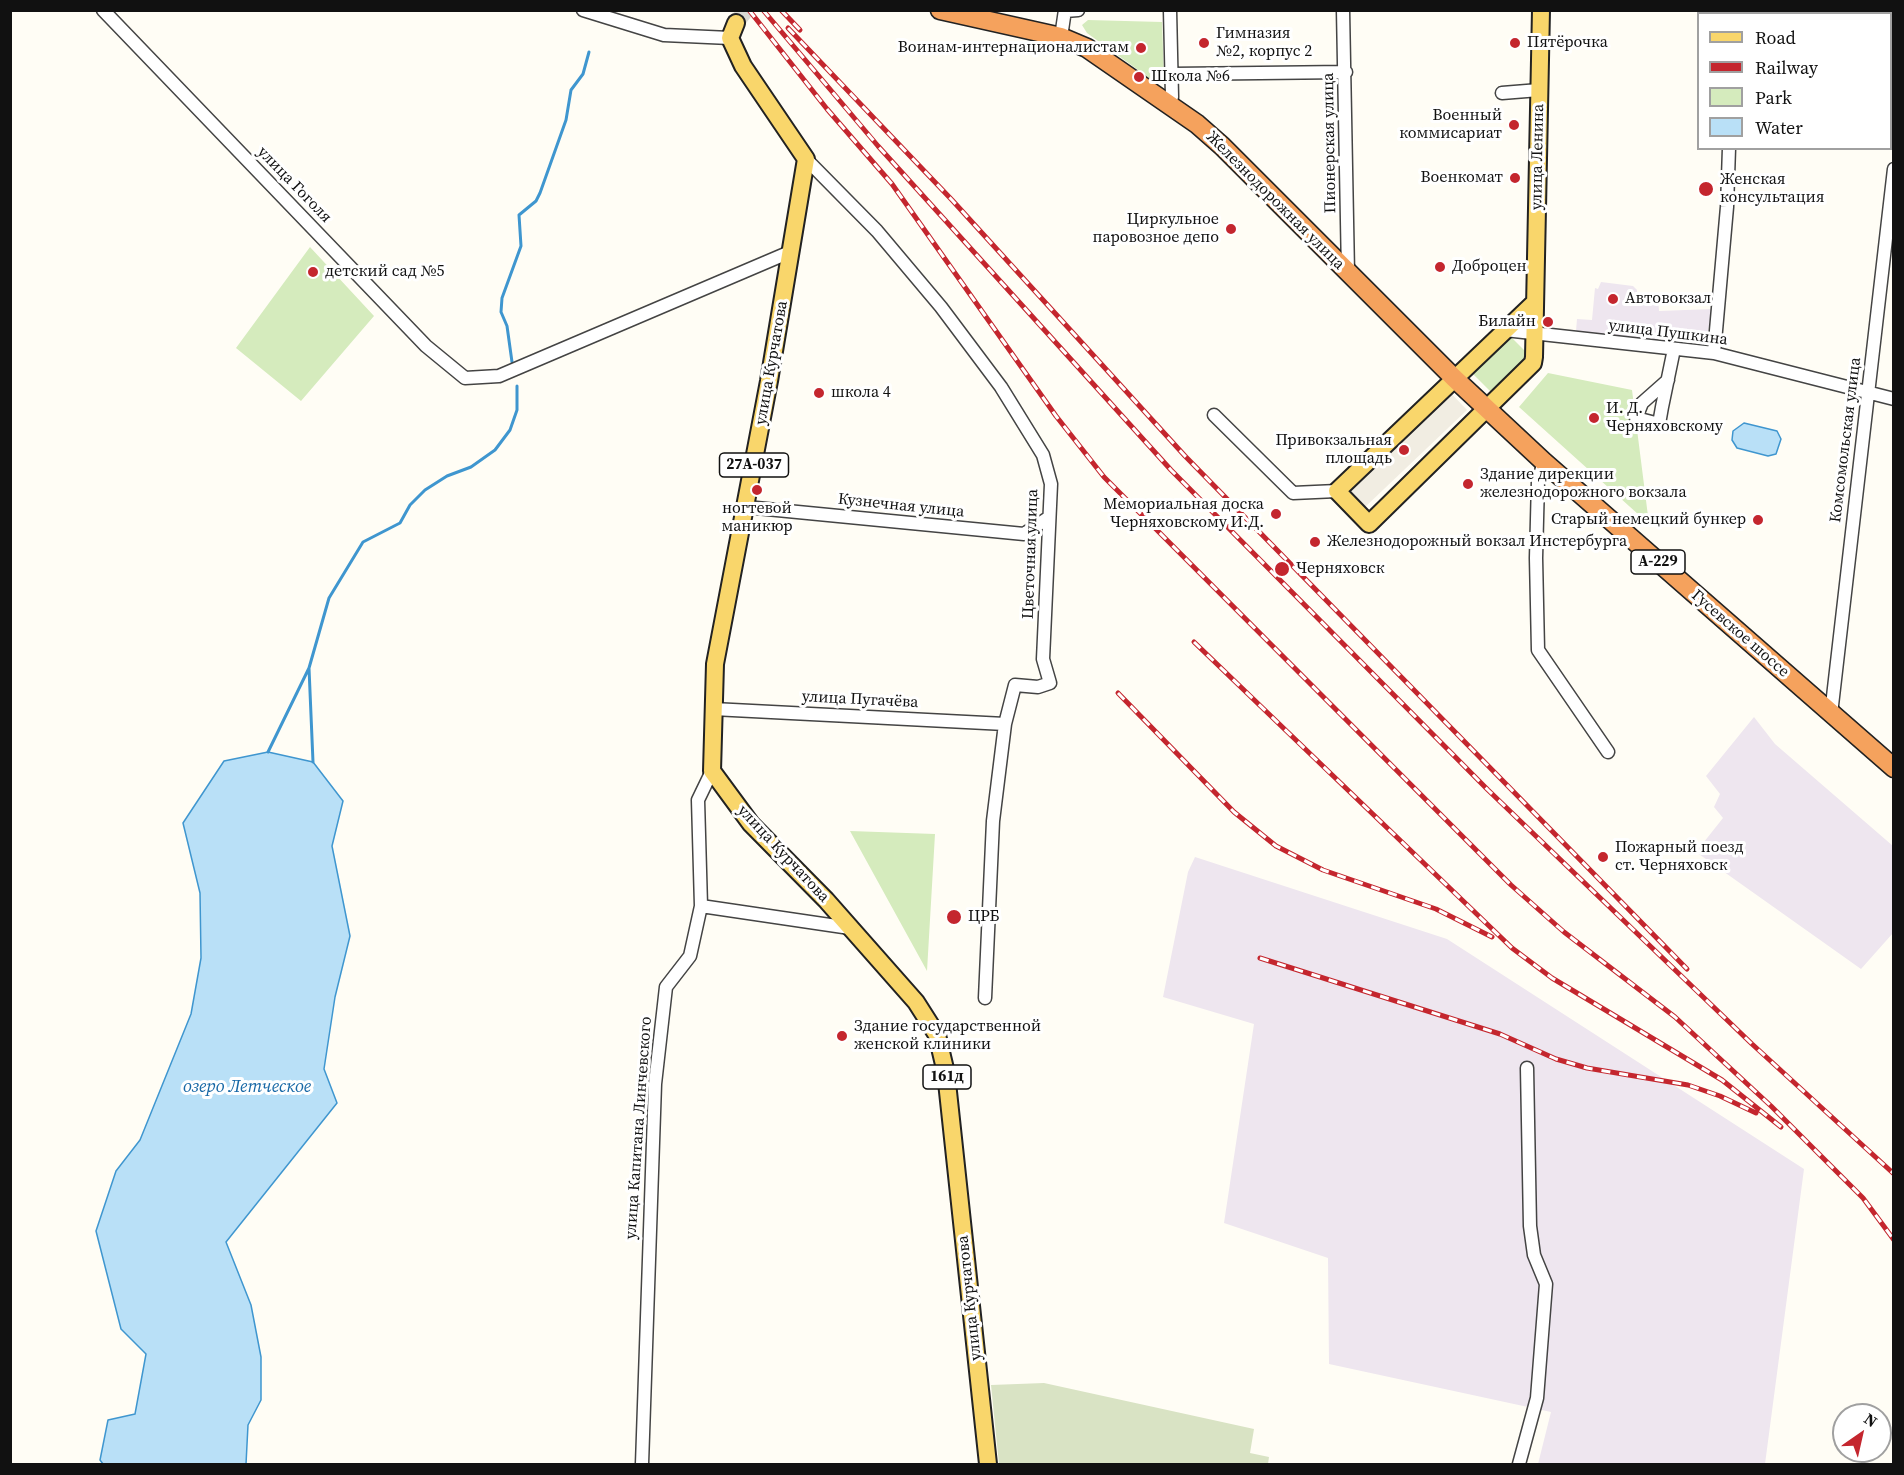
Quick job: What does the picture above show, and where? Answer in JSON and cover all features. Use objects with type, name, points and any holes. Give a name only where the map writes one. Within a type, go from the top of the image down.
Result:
[{"type":"highway","name":"Железнодорожная улица","points":[[940,10],[1061,37],[1087,48],[1169,104],[1222,146],[1454,378]]},
{"type":"highway","name":"Гусевское шоссе","points":[[1454,378],[1544,462],[1893,768]]},
{"type":"main road","name":"улица Ленина","points":[[1337,492],[1369,524],[1529,369],[1534,357],[1541,10]]},
{"type":"main road","points":[[733,31],[743,66],[806,159]]},
{"type":"main road","name":"улица Курчатова","points":[[806,159],[746,507],[715,664],[712,771],[751,824],[850,928],[916,1002],[937,1035],[946,1073],[988,1464]]},
{"type":"main road","points":[[1337,492],[1534,303]]},
{"type":"street","name":"улица Гоголя","points":[[103,10],[426,346],[465,378],[499,376],[790,252]]},
{"type":"street","points":[[583,10],[664,35],[733,31]]},
{"type":"street","points":[[1061,37],[1065,11],[1078,10]]},
{"type":"street","points":[[1169,104],[1172,97],[1173,74],[1170,10]]},
{"type":"street","name":"Пионерская улица","points":[[1343,10],[1346,72],[1348,274]]},
{"type":"street","points":[[1173,74],[1346,72]]},
{"type":"street","points":[[1502,93],[1539,90]]},
{"type":"street","points":[[1714,353],[1727,207],[1729,150]]},
{"type":"street","name":"Цветочная улица","points":[[806,159],[878,231],[941,307],[1001,387],[1043,455],[1051,484],[1043,659],[1050,683],[1038,687],[1015,685],[1005,724],[993,821],[986,998]]},
{"type":"street","name":"Комсомольская улица","points":[[1831,714],[1893,169]]},
{"type":"street","name":"улица Пушкина","points":[[1505,330],[1714,353],[1893,399]]},
{"type":"street","points":[[1668,380],[1674,349]]},
{"type":"street","points":[[1214,415],[1293,493],[1337,492]]},
{"type":"street","points":[[1544,462],[1538,481],[1536,558],[1538,650],[1608,752]]},
{"type":"street","name":"Кузнечная улица","points":[[746,507],[1024,534],[1048,518]]},
{"type":"street","name":"улица Пугачёва","points":[[713,709],[1005,724]]},
{"type":"street","name":"улица Капитана Линчевского","points":[[642,1464],[655,1083],[666,987],[690,956],[701,906],[698,800],[712,771]]},
{"type":"street","points":[[701,906],[850,928]]},
{"type":"street","points":[[1519,1464],[1537,1398],[1546,1284],[1534,1255],[1530,1226],[1527,1068]]},
{"type":"shaded area","points":[[1601,282],[1633,286],[1637,290],[1637,298],[1658,298],[1659,311],[1712,309],[1707,337],[1698,343],[1576,331],[1577,319],[1592,320],[1595,288],[1598,289]]},
{"type":"shaded area","name":"Привокзальная площадь","points":[[1445,387],[1467,410],[1363,509],[1344,489]]},
{"type":"shaded area","points":[[1754,717],[1775,744],[1893,846],[1893,933],[1861,969],[1696,852],[1723,818],[1714,807],[1720,794],[1706,776]]},
{"type":"shaded area","points":[[1195,857],[1447,939],[1804,1169],[1765,1464],[1538,1464],[1551,1412],[1329,1364],[1328,1258],[1224,1223],[1254,1024],[1163,997],[1188,872]]},
{"type":"green space","points":[[1088,20],[1162,22],[1164,79],[1152,80],[1087,33],[1082,25]]},
{"type":"green space","points":[[310,247],[374,316],[301,401],[236,348]]},
{"type":"green space","points":[[1510,336],[1529,355],[1491,392],[1472,373]]},
{"type":"green space","points":[[1548,373],[1632,390],[1649,524],[1519,407]]},
{"type":"green space","points":[[850,831],[935,834],[927,971]]},
{"type":"green space","points":[[1044,1383],[1254,1429],[1250,1453],[1269,1457],[1268,1464],[999,1464],[991,1385]]},
{"type":"water","points":[[1744,423],[1777,431],[1781,439],[1776,454],[1768,456],[1737,448],[1732,440],[1733,431]]},
{"type":"water","name":"озеро Летческое","points":[[268,752],[313,762],[343,801],[332,846],[350,936],[335,997],[324,1069],[337,1103],[226,1242],[251,1305],[261,1357],[261,1400],[248,1425],[246,1464],[103,1464],[100,1460],[108,1420],[135,1414],[146,1354],[121,1329],[96,1231],[116,1171],[140,1140],[191,1014],[201,958],[200,893],[183,823],[224,761]]},
{"type":"waterway","points":[[512,362],[507,326],[501,312],[502,298],[521,246],[519,215],[536,201],[540,193],[566,120],[571,90],[583,74],[589,52]]},
{"type":"waterway","points":[[268,752],[309,668],[329,598],[363,542],[400,523],[410,505],[425,490],[447,476],[471,467],[495,450],[510,430],[517,410],[517,386]]},
{"type":"waterway","points":[[309,668],[313,762]]},
{"type":"tunnel","points":[[736,23],[746,10]]},
{"type":"railway","points":[[749,10],[827,109],[892,184],[1056,416],[1104,477],[1511,885],[1564,932],[1675,1017],[1771,1106],[1863,1198],[1894,1240]]},
{"type":"railway","points":[[763,10],[878,146],[1171,470],[1488,790],[1752,1044],[1894,1174]]},
{"type":"railway","points":[[781,10],[800,30]]},
{"type":"railway","points":[[788,28],[952,200],[1185,456],[1687,969]]},
{"type":"railway","points":[[1194,642],[1512,948],[1552,978],[1722,1080],[1781,1127]]},
{"type":"railway","points":[[1118,693],[1234,812],[1276,846],[1323,870],[1436,909],[1492,937]]},
{"type":"railway","points":[[1260,958],[1500,1034],[1556,1059],[1587,1068],[1688,1085],[1720,1096],[1756,1113]]},
{"type":"place","name":"Гимназия №2, корпус 2","points":[[1204,43]]},
{"type":"place","name":"Пятёрочка","points":[[1515,43]]},
{"type":"place","name":"Воинам-интернационалистам","points":[[1141,48]]},
{"type":"place","name":"Школа №6","points":[[1139,77]]},
{"type":"place","name":"Военный коммисариат","points":[[1514,125]]},
{"type":"place","name":"Военкомат","points":[[1515,178]]},
{"type":"place","name":"Женская консультация","points":[[1706,189]]},
{"type":"place","name":"Циркульное паровозное депо","points":[[1231,229]]},
{"type":"place","name":"Доброцен","points":[[1440,267]]},
{"type":"place","name":"детский сад №5","points":[[313,272]]},
{"type":"place","name":"Автовокзал","points":[[1613,299]]},
{"type":"place","name":"Билайн","points":[[1548,322]]},
{"type":"place","name":"школа 4","points":[[819,393]]},
{"type":"place","name":"И. Д. Черняховскому","points":[[1594,418]]},
{"type":"place","name":"Привокзальная площадь","points":[[1404,450]]},
{"type":"place","name":"Здание дирекции железнодорожного вокзала","points":[[1468,484]]},
{"type":"place","name":"ногтевой маникюр","points":[[757,490]]},
{"type":"place","name":"Мемориальная доска Черняховскому И.Д.","points":[[1276,514]]},
{"type":"place","name":"Старый немецкий бункер","points":[[1758,520]]},
{"type":"place","name":"Железнодорожный вокзал Инстербурга","points":[[1315,542]]},
{"type":"place","name":"Черняховск","points":[[1282,569]]},
{"type":"place","name":"Пожарный поезд ст. Черняховск","points":[[1603,857]]},
{"type":"place","name":"ЦРБ","points":[[954,917]]},
{"type":"place","name":"Здание государственной женской клиники","points":[[842,1036]]}]
